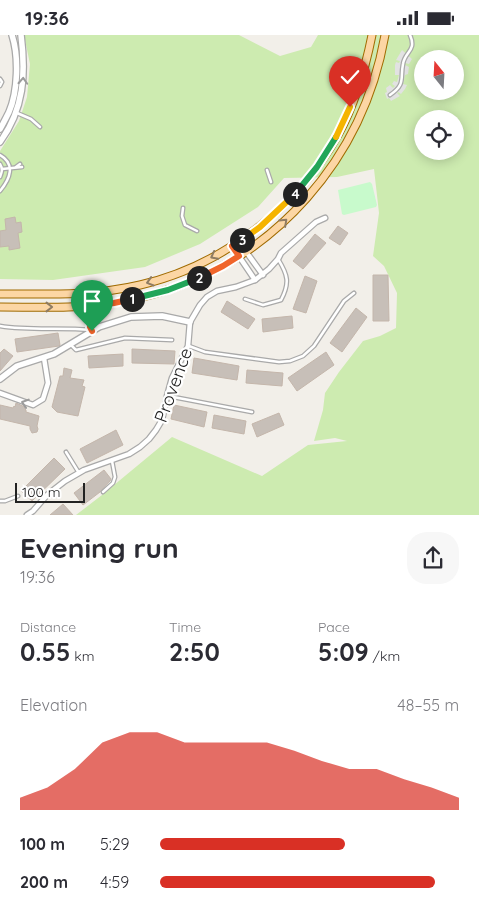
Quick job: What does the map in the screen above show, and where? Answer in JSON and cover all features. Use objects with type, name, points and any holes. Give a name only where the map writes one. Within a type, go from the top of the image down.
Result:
[{"type":"main road","points":[[0,294],[69,295],[110,291],[141,285],[196,265],[236,244],[260,227],[297,191],[317,167],[338,135],[361,81],[372,35]]},
{"type":"main road","points":[[0,307],[75,307],[140,298],[193,281],[243,254],[271,234],[293,214],[312,193],[349,139],[374,80],[385,35]]},
{"type":"street","points":[[0,129],[10,111],[15,90],[16,62],[12,35]]},
{"type":"street","points":[[0,143],[16,113],[22,90],[24,60],[21,35]]},
{"type":"street","name":"Provence","points":[[27,515],[47,495],[79,473],[135,451],[149,439],[162,419],[172,378],[188,346],[190,322],[200,305],[207,297],[218,291],[242,285],[263,275],[281,253],[316,222],[325,218]]},
{"type":"street","points":[[236,244],[263,275]]},
{"type":"street","points":[[236,244],[243,254],[255,280]]},
{"type":"street","points":[[89,306],[90,327],[92,331]]},
{"type":"street","points":[[0,379],[17,366],[54,354],[99,327],[131,317],[162,316],[190,322]]},
{"type":"street","points":[[0,393],[33,405],[43,399],[48,383],[44,358]]},
{"type":"lane","points":[[390,95],[402,81],[403,62],[412,46],[410,35]]},
{"type":"lane","points":[[0,79],[2,84],[0,86]]},
{"type":"lane","points":[[16,113],[31,119],[40,127]]},
{"type":"lane","points":[[0,155],[7,159],[10,168],[6,184],[0,191]]},
{"type":"lane","points":[[0,164],[2,169],[0,177]]},
{"type":"lane","points":[[2,169],[18,168],[21,166]]},
{"type":"lane","points":[[267,171],[271,182]]},
{"type":"lane","points":[[183,209],[182,216],[185,225],[197,231]]},
{"type":"lane","points":[[245,299],[263,305],[281,300],[287,289],[286,272],[278,259]]},
{"type":"lane","points":[[188,346],[205,351],[279,362],[290,361],[303,356],[314,346],[344,301],[354,293]]},
{"type":"lane","points":[[0,326],[92,331]]},
{"type":"lane","points":[[70,344],[76,350],[125,338],[172,340]]},
{"type":"lane","points":[[167,396],[252,412]]},
{"type":"lane","points":[[66,453],[79,473]]},
{"type":"lane","points":[[103,492],[113,483],[115,477],[111,460]]},
{"type":"lane","points":[[0,501],[18,496]]},
{"type":"green space","points":[[24,35],[239,35],[280,56],[311,47],[318,35],[479,35],[479,515],[76,515],[172,437],[262,476],[308,445],[347,441],[335,438],[314,441],[323,410],[325,393],[363,341],[380,336],[396,328],[397,293],[384,266],[373,256],[379,213],[374,169],[337,177],[284,178],[258,207],[200,244],[145,267],[53,280],[0,279],[0,151],[19,121],[27,97],[30,64]]},
{"type":"green space","points":[[370,182],[376,207],[342,214],[338,190]]},
{"type":"shaded area","points":[[402,50],[412,59],[409,64],[405,63],[409,67],[403,84],[407,85],[401,94],[397,93],[400,96],[391,101],[389,98],[387,99],[386,88],[390,85],[393,88],[395,86],[392,84],[394,81],[397,82],[399,75],[395,75],[395,65],[396,62],[399,63],[400,61],[396,60]]},
{"type":"building","points":[[15,217],[16,223],[21,222],[22,232],[18,233],[20,248],[9,250],[9,246],[0,247],[0,231],[6,230],[5,219]]},
{"type":"building","points":[[338,226],[348,233],[340,245],[329,238]]},
{"type":"building","points":[[315,234],[326,243],[303,269],[293,261]]},
{"type":"building","points":[[373,275],[388,275],[389,321],[373,321]]},
{"type":"building","points":[[305,276],[317,281],[306,313],[293,309]]},
{"type":"building","points":[[227,301],[255,319],[248,329],[221,312]]},
{"type":"building","points":[[356,308],[367,317],[342,352],[330,343]]},
{"type":"building","points":[[292,316],[293,328],[263,332],[262,319]]},
{"type":"building","points":[[58,333],[59,346],[17,352],[15,339]]},
{"type":"building","points":[[4,349],[13,356],[0,371],[0,353]]},
{"type":"building","points":[[132,349],[175,351],[174,364],[132,363]]},
{"type":"building","points":[[326,352],[334,365],[297,391],[288,378]]},
{"type":"building","points":[[123,354],[123,366],[89,368],[88,356]]},
{"type":"building","points":[[194,358],[239,366],[237,380],[192,373]]},
{"type":"building","points":[[64,368],[72,370],[70,378],[84,380],[82,386],[85,387],[78,416],[57,412],[52,407]]},
{"type":"building","points":[[247,370],[283,373],[282,386],[246,383]]},
{"type":"building","points":[[16,403],[25,407],[26,412],[39,416],[37,432],[32,433],[30,426],[0,419],[0,405],[13,408]]},
{"type":"building","points":[[174,405],[207,412],[204,427],[171,419]]},
{"type":"building","points":[[279,413],[284,425],[257,437],[252,424]]},
{"type":"building","points":[[214,415],[246,421],[244,434],[212,428]]},
{"type":"building","points":[[116,430],[123,445],[87,463],[80,449]]},
{"type":"building","points":[[54,458],[65,469],[32,501],[21,491]]},
{"type":"building","points":[[104,470],[111,479],[110,481],[100,492],[83,505],[74,493]]},
{"type":"building","points":[[63,504],[73,515],[50,515]]},
{"type":"route","points":[[92,331],[90,327],[89,306],[140,298],[168,290],[193,281],[239,256],[232,246],[260,227],[297,191],[317,167],[338,135],[350,107]]}]
